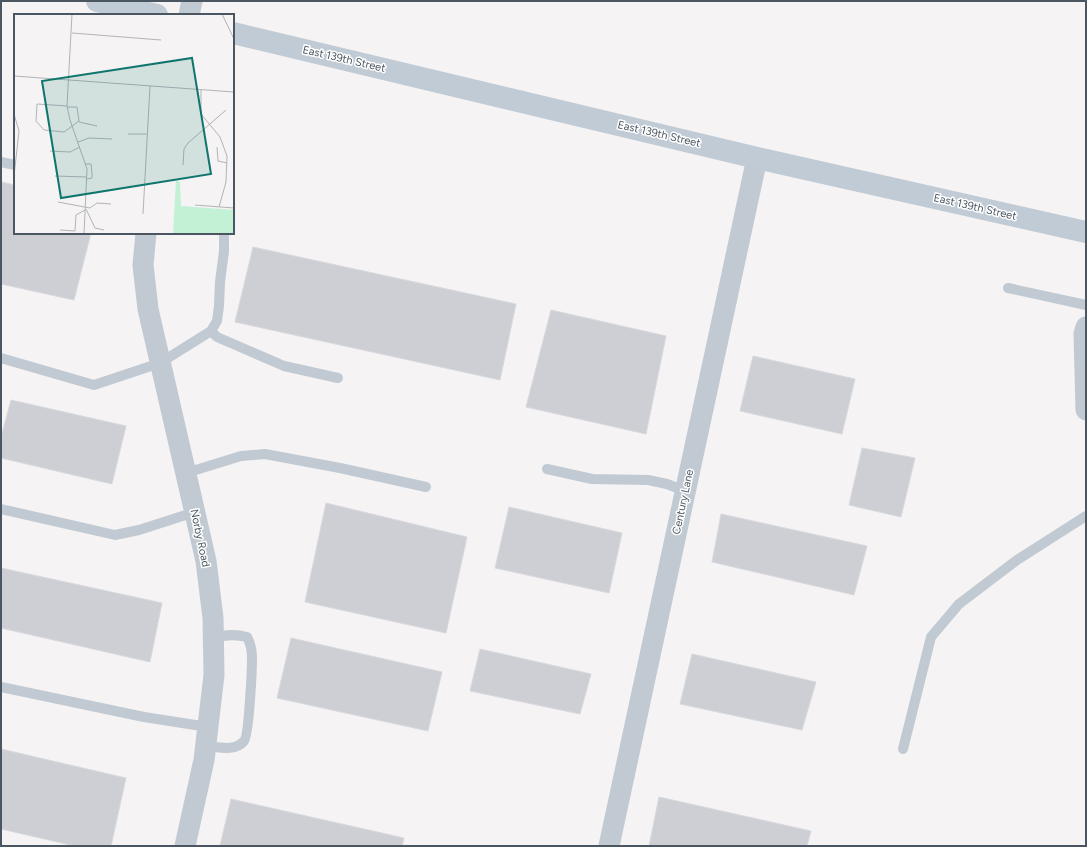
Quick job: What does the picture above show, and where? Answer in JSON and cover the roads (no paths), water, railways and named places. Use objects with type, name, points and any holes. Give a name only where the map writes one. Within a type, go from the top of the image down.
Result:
[{"type":"street","points":[[97,1],[153,14]]},
{"type":"street","points":[[189,14],[192,1]]},
{"type":"street","name":"East 139th Street","points":[[234,33],[757,158],[1086,232]]},
{"type":"street","name":"Century Lane","points":[[609,846],[757,158]]},
{"type":"street","name":"Norby Road","points":[[146,234],[143,264],[148,309],[206,561],[213,618],[214,675],[207,736],[204,760],[185,846]]},
{"type":"street","points":[[1086,326],[1084,334],[1086,410]]},
{"type":"lane","points":[[1,162],[14,165]]},
{"type":"lane","points":[[1,358],[94,385],[160,363],[211,331],[217,321],[224,251],[224,234]]},
{"type":"lane","points":[[1008,288],[1086,305]]},
{"type":"lane","points":[[211,331],[217,337],[284,366],[338,378]]},
{"type":"lane","points":[[186,473],[240,456],[265,454],[340,468],[426,487]]},
{"type":"lane","points":[[547,469],[592,479],[648,480],[667,484],[685,491]]},
{"type":"lane","points":[[1,509],[115,535],[139,530],[195,512]]},
{"type":"lane","points":[[903,749],[931,637],[958,604],[1017,560],[1086,516]]},
{"type":"lane","points":[[1,687],[144,717],[207,736],[227,748],[238,746],[247,737],[252,658],[251,644],[247,637],[240,635],[223,635],[213,639]]}]
